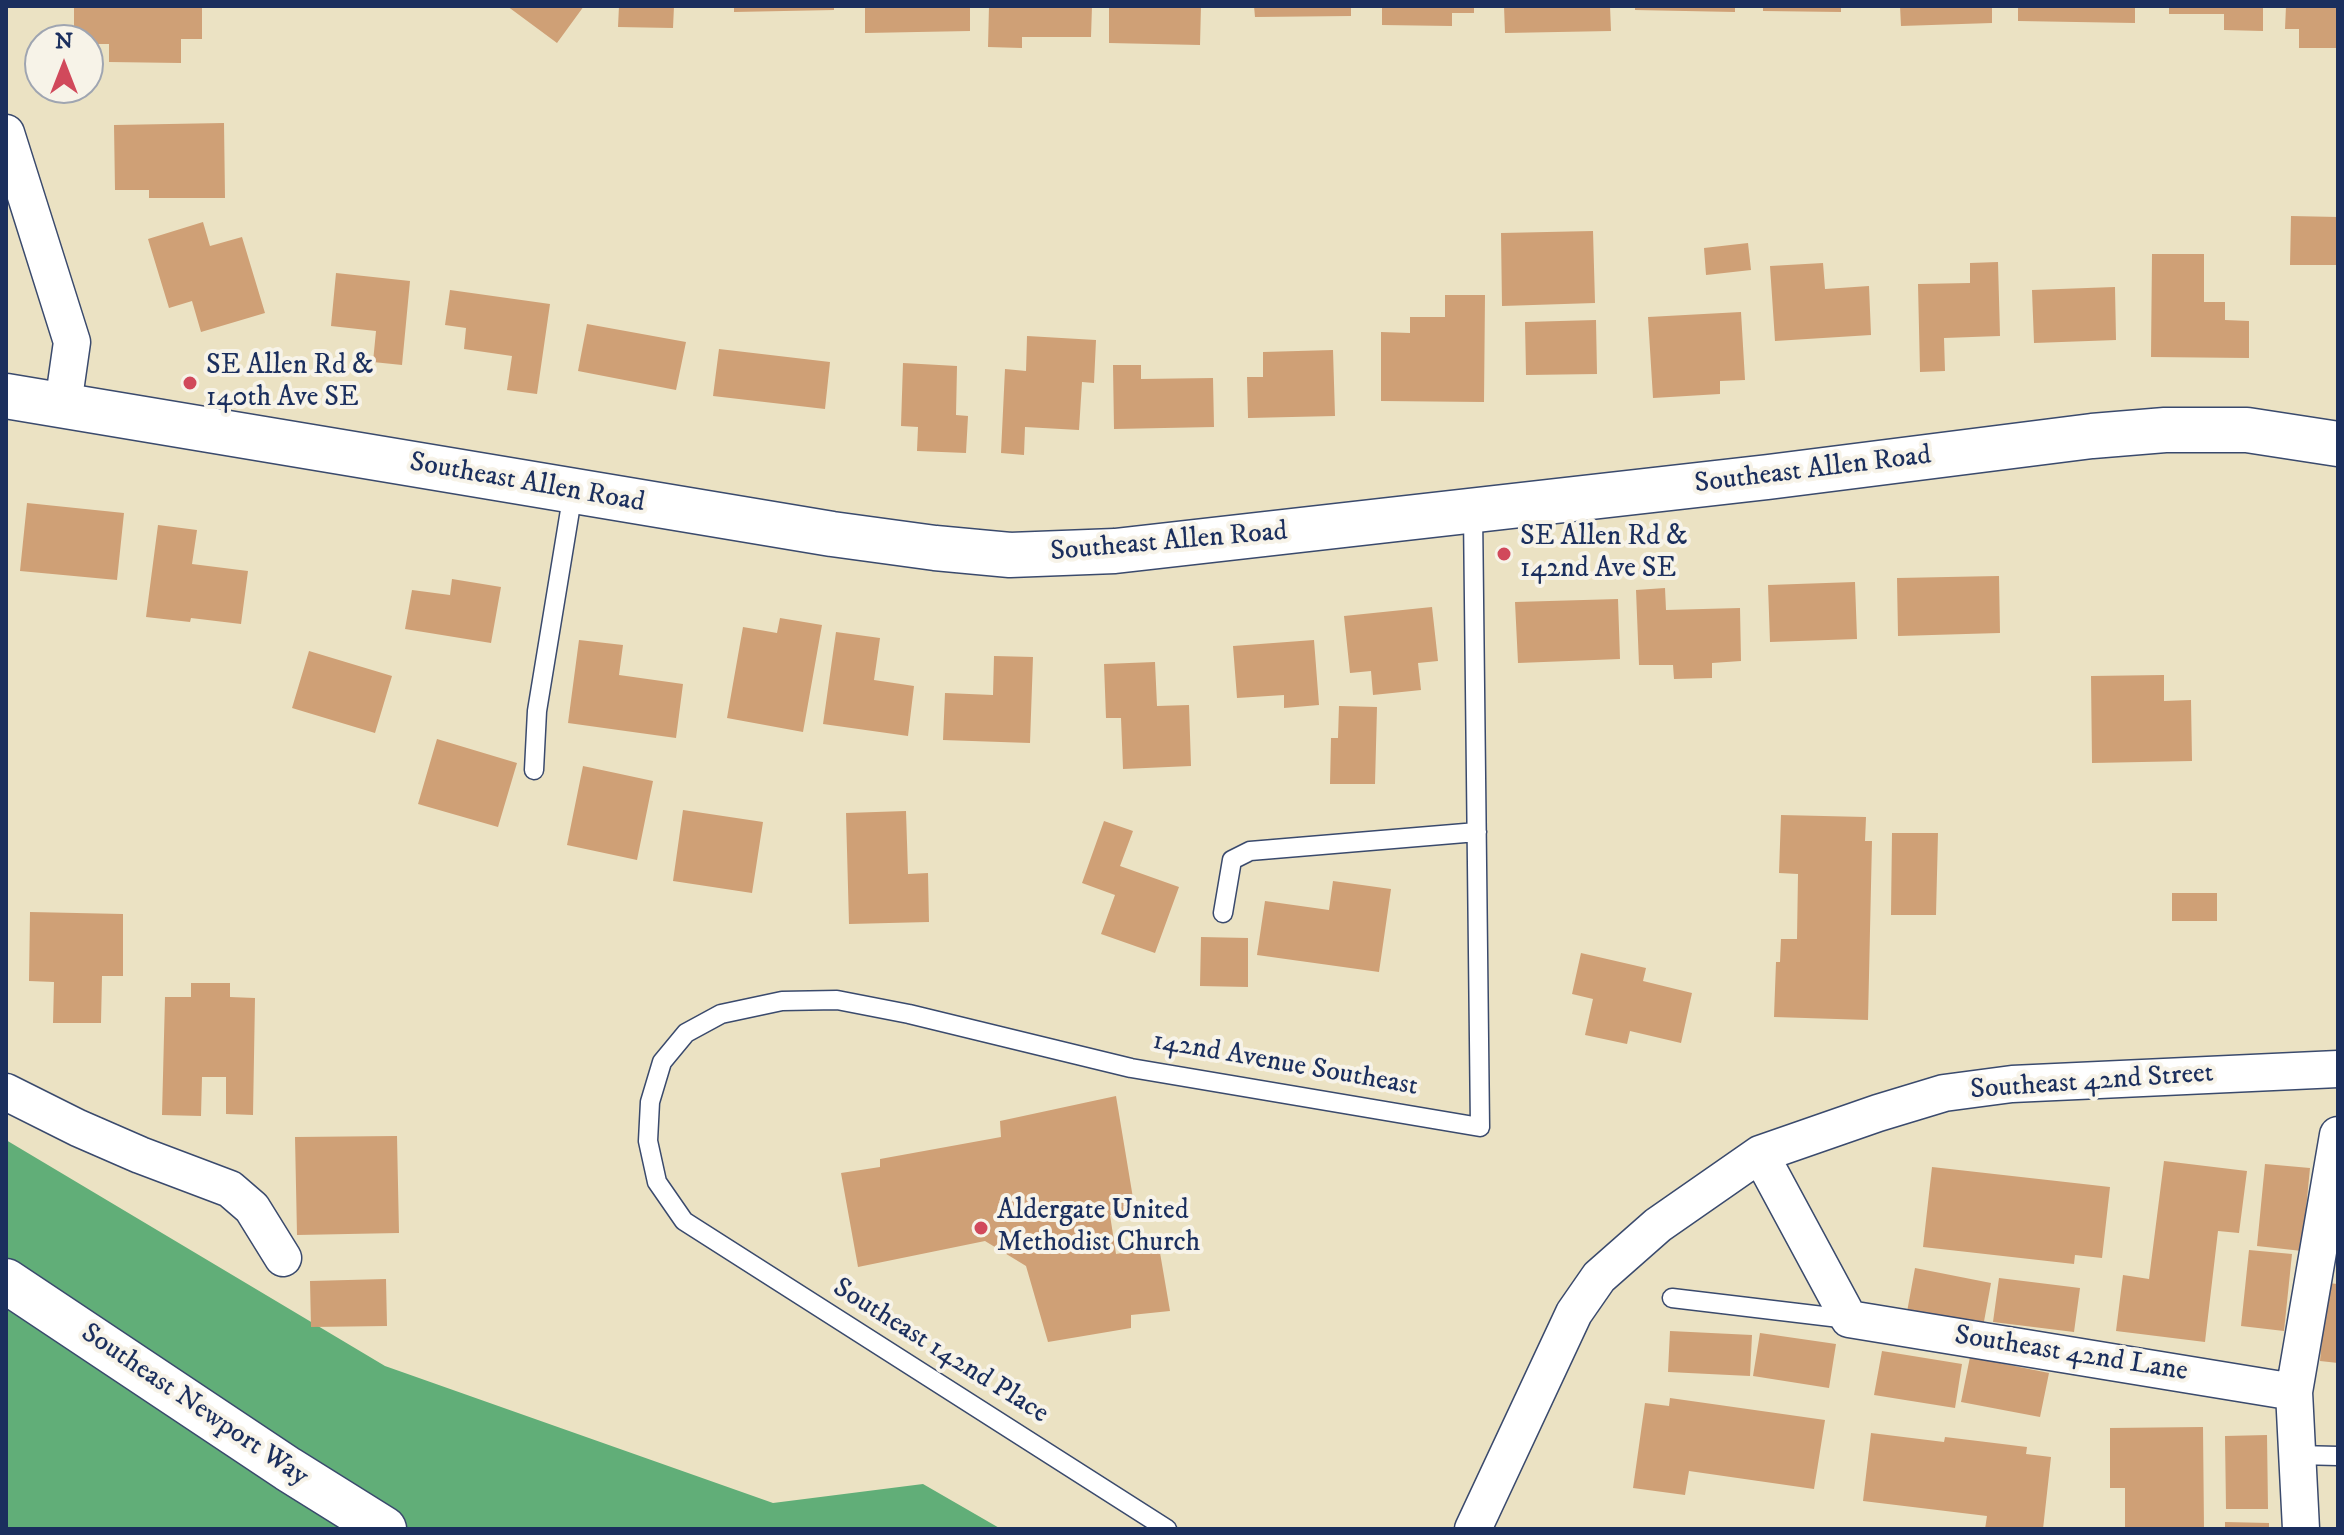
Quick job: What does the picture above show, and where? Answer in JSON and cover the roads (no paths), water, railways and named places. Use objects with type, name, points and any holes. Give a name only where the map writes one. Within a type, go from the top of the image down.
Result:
[{"type":"street","points":[[6,133],[72,342],[63,405]]},
{"type":"street","name":"Southeast Allen Road","points":[[6,396],[832,534],[1010,555],[1115,551],[1473,512],[2092,436],[2165,430],[2247,430],[2338,444]]},
{"type":"street","name":"Southeast 42nd Street","points":[[1473,1529],[1574,1313],[1599,1277],[1658,1225],[1760,1154],[1944,1093],[2012,1084],[2338,1069]]},
{"type":"street","points":[[6,1092],[140,1155],[230,1189],[252,1208],[283,1258]]},
{"type":"street","points":[[2301,1529],[2294,1392],[2338,1135]]},
{"type":"street","points":[[1760,1154],[1849,1319]]},
{"type":"street","name":"Southeast Newport Way","points":[[6,1281],[288,1469],[384,1529]]},
{"type":"street","name":"Southeast 42nd Lane","points":[[1849,1319],[2294,1392]]},
{"type":"lane","points":[[534,770],[537,711],[573,492]]},
{"type":"lane","name":"142nd Avenue Southeast","points":[[684,1221],[657,1182],[648,1141],[650,1102],[662,1062],[686,1033],[721,1014],[782,1001],[837,1000],[909,1014],[1131,1068],[1480,1127],[1473,512]]},
{"type":"lane","points":[[1223,913],[1232,860],[1250,851],[1477,832]]},
{"type":"lane","name":"Southeast 142nd Place","points":[[684,1221],[1167,1529]]},
{"type":"lane","name":"Southeast 42nd Lane","points":[[1672,1298],[1849,1319]]},
{"type":"lane","points":[[2297,1455],[2338,1456]]},
{"type":"place","name":"SE Allen Rd & 140th Ave SE","points":[[190,383]]},
{"type":"place","name":"SE Allen Rd & 142nd Ave SE","points":[[1504,554]]},
{"type":"place","name":"Aldergate United Methodist Church","points":[[981,1228]]}]
